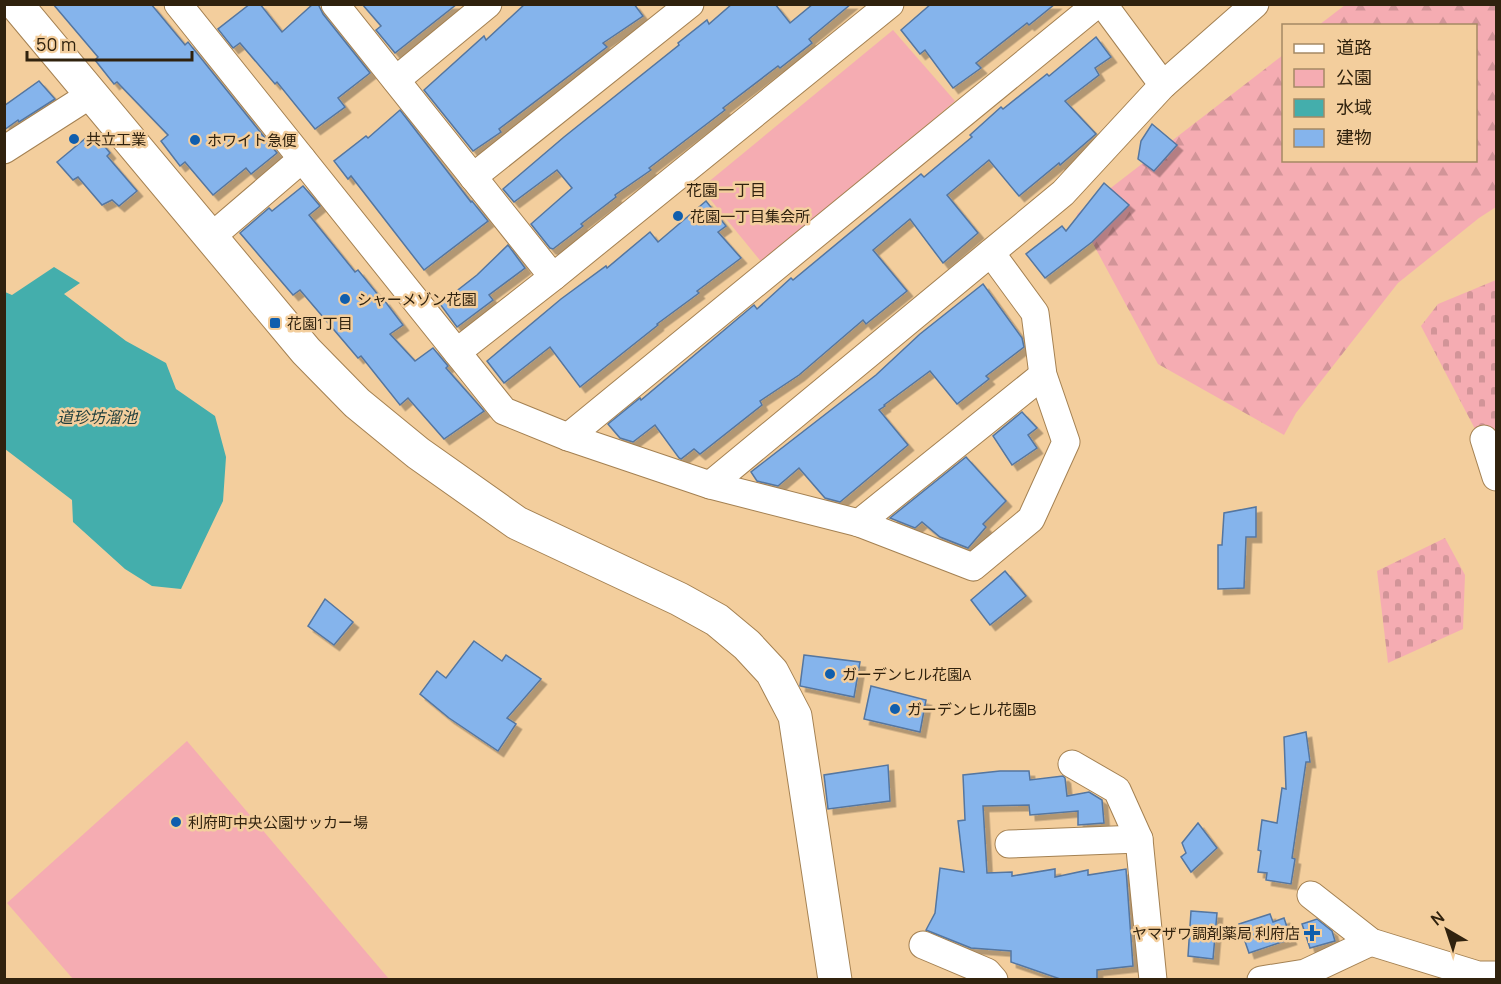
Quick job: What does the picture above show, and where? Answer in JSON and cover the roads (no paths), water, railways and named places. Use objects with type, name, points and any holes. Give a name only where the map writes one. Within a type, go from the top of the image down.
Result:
[{"type":"street","points":[[16,4],[306,351],[357,403],[418,453],[517,523],[679,599],[717,620],[747,645],[772,672],[795,716],[835,980]]},
{"type":"street","points":[[178,4],[504,411],[568,437],[710,485],[858,523],[973,567],[1031,519],[1066,442],[1043,375],[1035,313],[991,253]]},
{"type":"street","points":[[335,4],[553,278]]},
{"type":"street","points":[[396,80],[488,4]]},
{"type":"street","points":[[473,177],[690,4]]},
{"type":"street","points":[[457,352],[553,278],[890,4]]},
{"type":"street","points":[[568,437],[1097,4]]},
{"type":"street","points":[[1103,4],[1163,85]]},
{"type":"street","points":[[710,485],[1063,193],[1163,85],[1255,4]]},
{"type":"street","points":[[4,150],[90,95]]},
{"type":"street","points":[[211,237],[302,159]]},
{"type":"street","points":[[858,523],[1043,375]]},
{"type":"street","points":[[1484,439],[1497,477]]},
{"type":"street","points":[[1072,764],[1117,790],[1139,839],[1153,980]]},
{"type":"street","points":[[1009,844],[1139,839]]},
{"type":"street","points":[[1311,895],[1371,942],[1478,975],[1497,975]]},
{"type":"street","points":[[1261,980],[1305,973],[1371,942]]},
{"type":"street","points":[[923,945],[987,972],[994,980]]},
{"type":"water","name":"道珍坊溜池","points":[[54,267],[80,283],[64,294],[126,341],[166,363],[176,389],[215,416],[226,457],[223,501],[181,589],[152,586],[125,569],[73,522],[72,500],[5,449],[5,292],[12,295]]},
{"type":"place","name":"共立工業","points":[[74,139]]},
{"type":"place","name":"ホワイト急便","points":[[195,140]]},
{"type":"place","name":"花園一丁目集会所","points":[[678,216]]},
{"type":"place","name":"シャーメゾン花園","points":[[345,299]]},
{"type":"place","name":"花園1丁目","points":[[275,323]]},
{"type":"place","name":"ガーデンヒル花園A","points":[[830,674]]},
{"type":"place","name":"ガーデンヒル花園B","points":[[895,709]]},
{"type":"place","name":"利府町中央公園サッカー場","points":[[176,822]]},
{"type":"place","name":"ヤマザワ調剤薬局 利府店","points":[[1312,933]]},
{"type":"district","name":"花園一丁目","points":[[726,190]]}]
